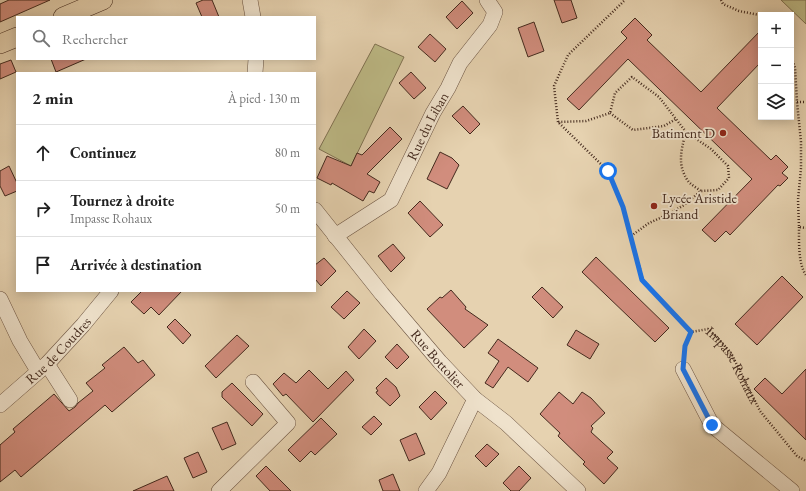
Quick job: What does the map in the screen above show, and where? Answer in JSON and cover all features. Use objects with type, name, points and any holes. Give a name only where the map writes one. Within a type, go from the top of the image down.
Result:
[{"type":"main road","points":[[65,16],[103,0]]},
{"type":"main road","points":[[0,44],[16,37]]},
{"type":"street","points":[[250,0],[253,16]]},
{"type":"street","name":"Rue du Liban","points":[[335,236],[391,200],[433,113],[448,88],[460,63],[490,25],[495,12],[487,0]]},
{"type":"street","points":[[255,72],[256,60]]},
{"type":"street","name":"Rue Bottolier","points":[[316,211],[382,294],[440,362],[475,399],[506,423],[578,491]]},
{"type":"street","name":"Rue de Coudres","points":[[0,405],[43,368],[83,325],[110,292]]},
{"type":"street","points":[[0,299],[20,341],[70,400]]},
{"type":"street","points":[[683,369],[712,425],[792,491]]},
{"type":"street","points":[[219,491],[288,423],[253,382]]},
{"type":"street","points":[[426,491],[439,473],[475,399]]},
{"type":"path","points":[[624,0],[568,55],[554,86],[558,122],[608,171],[623,207],[642,280],[691,332]]},
{"type":"path","points":[[721,0],[723,4],[739,11],[758,15]]},
{"type":"path","points":[[794,65],[801,142],[801,168],[798,200],[798,246],[803,271],[806,276]]},
{"type":"path","points":[[610,113],[615,93],[632,77],[659,97],[686,132],[711,149],[728,166],[729,178],[718,190],[701,191],[684,205],[649,223],[631,236]]},
{"type":"path","points":[[797,102],[806,102]]},
{"type":"path","points":[[558,122],[586,121],[610,113]]},
{"type":"path","points":[[610,113],[633,130],[664,126],[676,119]]},
{"type":"path","points":[[686,132],[682,146],[680,165],[689,182],[701,191]]},
{"type":"path","points":[[799,227],[806,228]]},
{"type":"path","name":"Impasse Rohaux","points":[[683,369],[685,346],[691,332],[708,329],[731,353],[760,411],[797,456],[806,462]]},
{"type":"shaded area","points":[[781,0],[806,0],[806,24],[794,12]]},
{"type":"shaded area","points":[[375,44],[404,57],[351,166],[319,149]]},
{"type":"building","points":[[9,0],[50,0],[0,22],[0,4]]},
{"type":"building","points":[[203,0],[212,0],[219,16],[202,16],[196,3]]},
{"type":"building","points":[[554,0],[571,0],[577,18],[562,23]]},
{"type":"building","points":[[462,1],[473,13],[457,29],[446,17]]},
{"type":"building","name":"Batiment D","points":[[635,18],[652,35],[647,40],[701,92],[758,33],[758,65],[717,108],[771,160],[776,155],[788,167],[782,173],[788,178],[780,186],[778,185],[730,235],[726,231],[715,242],[702,230],[752,179],[628,59],[579,110],[567,99],[627,38],[621,32]]},
{"type":"building","points":[[534,22],[544,51],[528,57],[518,28]]},
{"type":"building","points":[[430,34],[446,49],[435,62],[418,47]]},
{"type":"building","points":[[11,60],[16,72],[0,79],[0,64]]},
{"type":"building","points":[[51,60],[84,60],[56,72]]},
{"type":"building","points":[[411,72],[426,88],[414,99],[399,83]]},
{"type":"building","points":[[463,106],[480,124],[470,134],[452,116]]},
{"type":"building","points":[[390,127],[402,139],[367,174],[380,182],[374,193],[369,191],[363,201],[332,183],[331,185],[317,178],[327,156],[351,166],[357,153],[362,155]]},
{"type":"building","points":[[440,152],[452,158],[459,165],[447,189],[427,179]]},
{"type":"building","points":[[9,166],[16,181],[16,191],[5,196],[0,186],[0,171]]},
{"type":"building","points":[[420,201],[443,225],[430,237],[408,213]]},
{"type":"building","points":[[393,244],[405,258],[391,272],[378,256]]},
{"type":"building","points":[[596,257],[669,328],[655,342],[582,272]]},
{"type":"building","points":[[324,258],[336,271],[321,286],[316,280],[316,264]]},
{"type":"building","points":[[782,276],[803,297],[757,345],[735,324]]},
{"type":"building","points":[[542,287],[563,307],[553,318],[532,297]]},
{"type":"building","points":[[451,290],[466,307],[465,309],[488,325],[464,348],[427,309],[440,297],[442,298]]},
{"type":"building","points":[[347,291],[360,303],[344,319],[331,307]]},
{"type":"building","points":[[141,292],[181,292],[159,315],[151,307],[144,314],[131,302]]},
{"type":"building","points":[[175,319],[191,335],[183,344],[167,327]]},
{"type":"building","points":[[364,329],[376,341],[359,359],[348,347]]},
{"type":"building","points":[[576,330],[599,344],[590,359],[567,345]]},
{"type":"building","points":[[237,335],[249,346],[216,378],[205,366]]},
{"type":"building","points":[[498,339],[538,368],[528,382],[508,367],[493,388],[485,383],[499,361],[488,353]]},
{"type":"building","points":[[397,344],[409,357],[397,369],[385,357]]},
{"type":"building","points":[[124,347],[138,363],[143,360],[155,375],[112,412],[105,405],[21,477],[15,470],[0,482],[0,445],[15,432],[13,429],[54,394],[69,411],[75,407],[93,391],[86,383],[105,368],[102,365]]},
{"type":"building","points":[[806,369],[806,440],[754,389],[765,378],[782,394]]},
{"type":"building","points":[[309,370],[328,389],[346,371],[354,380],[313,422],[286,394],[283,396],[273,384],[284,373],[296,383]]},
{"type":"building","points":[[386,378],[396,387],[400,396],[390,406],[376,392],[378,391],[376,388]]},
{"type":"building","points":[[232,383],[263,414],[252,426],[222,397],[222,392]]},
{"type":"building","points":[[435,391],[447,403],[431,420],[419,407]]},
{"type":"building","points":[[559,392],[573,404],[582,392],[591,398],[605,413],[591,426],[593,428],[591,432],[613,452],[607,458],[618,468],[604,484],[583,464],[585,462],[558,436],[560,433],[540,414]]},
{"type":"building","points":[[374,416],[382,424],[371,435],[362,427]]},
{"type":"building","points":[[321,418],[337,434],[315,455],[311,451],[300,462],[288,450]]},
{"type":"building","points":[[227,422],[236,444],[222,450],[212,428]]},
{"type":"building","points":[[416,433],[425,454],[409,461],[400,440]]},
{"type":"building","points":[[487,444],[499,454],[486,467],[475,456]]},
{"type":"building","points":[[198,452],[207,472],[193,478],[184,458]]},
{"type":"building","points":[[266,466],[291,491],[270,491],[256,476]]},
{"type":"building","points":[[519,466],[531,478],[519,491],[511,491],[503,483]]},
{"type":"building","points":[[393,474],[400,491],[383,491],[379,480]]},
{"type":"building","points":[[167,476],[174,491],[133,491]]},
{"type":"place","name":"Batiment D","points":[[723,133]]},
{"type":"place","name":"Lycée Aristide Briand","points":[[654,206]]},
{"type":"route","points":[[608,171],[623,207],[642,280],[691,332],[685,346],[683,369],[712,425]]}]
